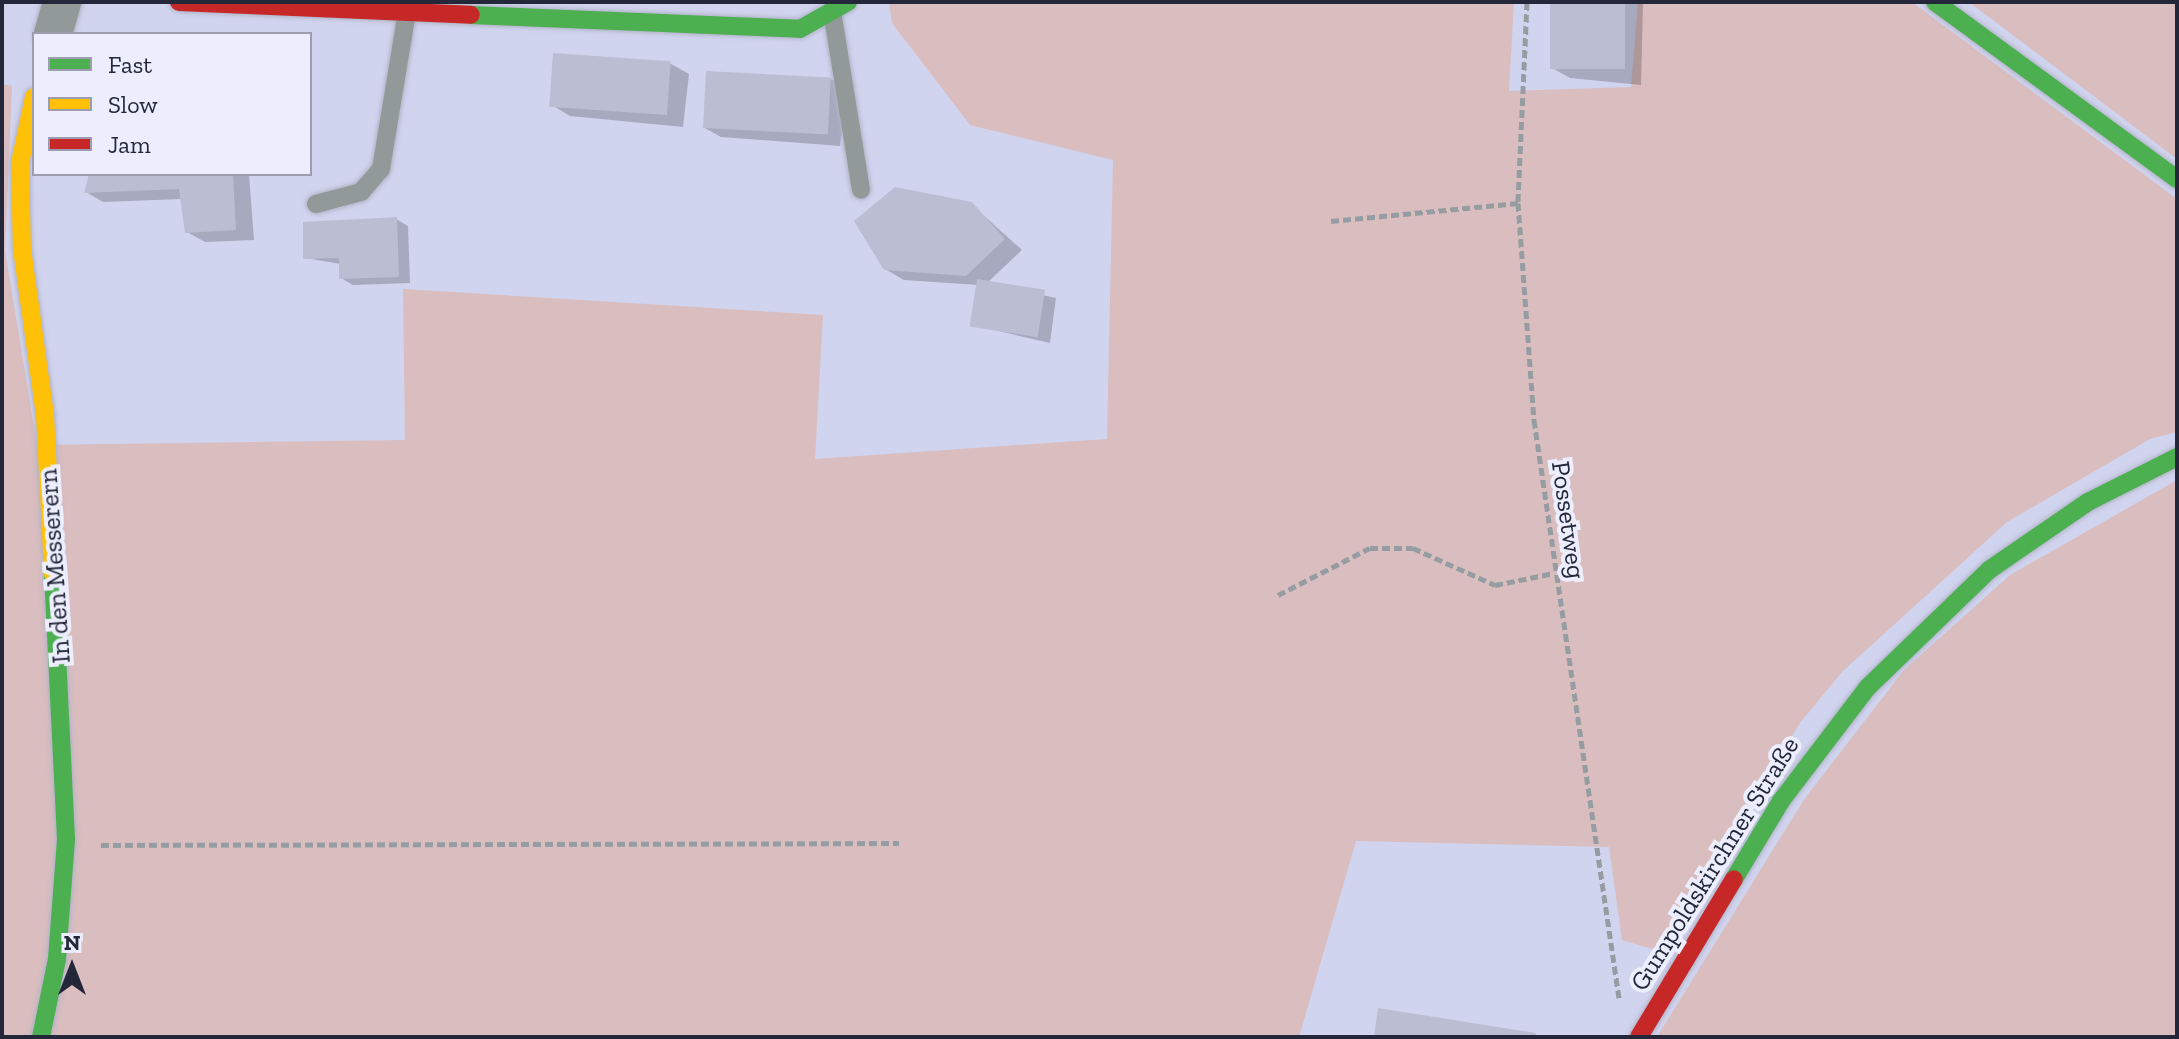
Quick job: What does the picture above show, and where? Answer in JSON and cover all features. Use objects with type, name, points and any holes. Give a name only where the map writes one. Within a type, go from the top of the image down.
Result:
[{"type":"street","points":[[54,32],[62,2]]},
{"type":"street","points":[[179,2],[800,29],[840,6]]},
{"type":"street","points":[[1935,2],[2177,179]]},
{"type":"street","name":"In den Messerern","points":[[32,106],[20,163],[22,249],[45,415],[66,839],[57,959],[41,1037]]},
{"type":"street","name":"Gumpoldskirchner Straße","points":[[1639,1037],[1781,801],[1868,687],[1989,570],[2088,502],[2177,457]]},
{"type":"lane","points":[[840,6],[861,190]]},
{"type":"lane","points":[[316,204],[361,192],[381,169],[407,12]]},
{"type":"path","name":"Possetweg","points":[[1527,2],[1518,203],[1534,420],[1554,573],[1623,1012]]},
{"type":"path","points":[[1331,221],[1518,203]]},
{"type":"path","points":[[1278,595],[1370,548],[1413,548],[1495,585],[1554,573]]},
{"type":"path","points":[[66,839],[130,849],[899,843]]},
{"type":"shaded area","points":[[889,2],[1514,2],[1509,91],[1631,87],[1638,2],[1912,2],[2177,199],[2177,432],[2150,439],[2007,522],[1842,672],[1800,723],[1656,950],[1622,940],[1609,847],[1356,841],[1299,1037],[2,1037],[2,84],[12,86],[5,250],[37,445],[405,440],[403,289],[823,315],[815,459],[1107,439],[1113,160],[970,125],[892,23]]},
{"type":"shaded area","points":[[1969,2],[2177,2],[2177,159]]},
{"type":"shaded area","points":[[2177,480],[2177,1037],[1657,1037],[1805,798],[1904,670],[2010,575]]},
{"type":"building","points":[[1550,2],[1625,2],[1625,69],[1550,69]]},
{"type":"building","points":[[553,53],[671,61],[667,115],[549,107]]},
{"type":"building","points":[[706,71],[831,78],[828,134],[703,128]]},
{"type":"building","points":[[88,176],[233,176],[236,230],[185,233],[179,189],[84,193]]},
{"type":"building","points":[[895,187],[972,202],[1005,239],[966,276],[884,270],[854,221]]},
{"type":"building","points":[[397,217],[399,277],[339,279],[339,258],[303,259],[303,222]]},
{"type":"building","points":[[977,279],[1045,290],[1038,337],[969,326]]},
{"type":"building","points":[[1378,1008],[1536,1033],[1535,1037],[1374,1037]]},
{"type":"traffic: fast","points":[[471,15],[800,29],[848,2]]},
{"type":"traffic: fast","points":[[1935,2],[2177,179]]},
{"type":"traffic: fast","points":[[1734,879],[1781,801],[1868,687],[1989,570],[2088,502],[2177,457]]},
{"type":"traffic: fast","points":[[41,1037],[57,959],[66,839],[53,574]]},
{"type":"traffic: slow","points":[[32,106],[20,163],[22,249],[45,415],[53,574]]},
{"type":"traffic: jam","points":[[179,2],[471,15]]},
{"type":"traffic: jam","points":[[1639,1037],[1734,879]]}]
